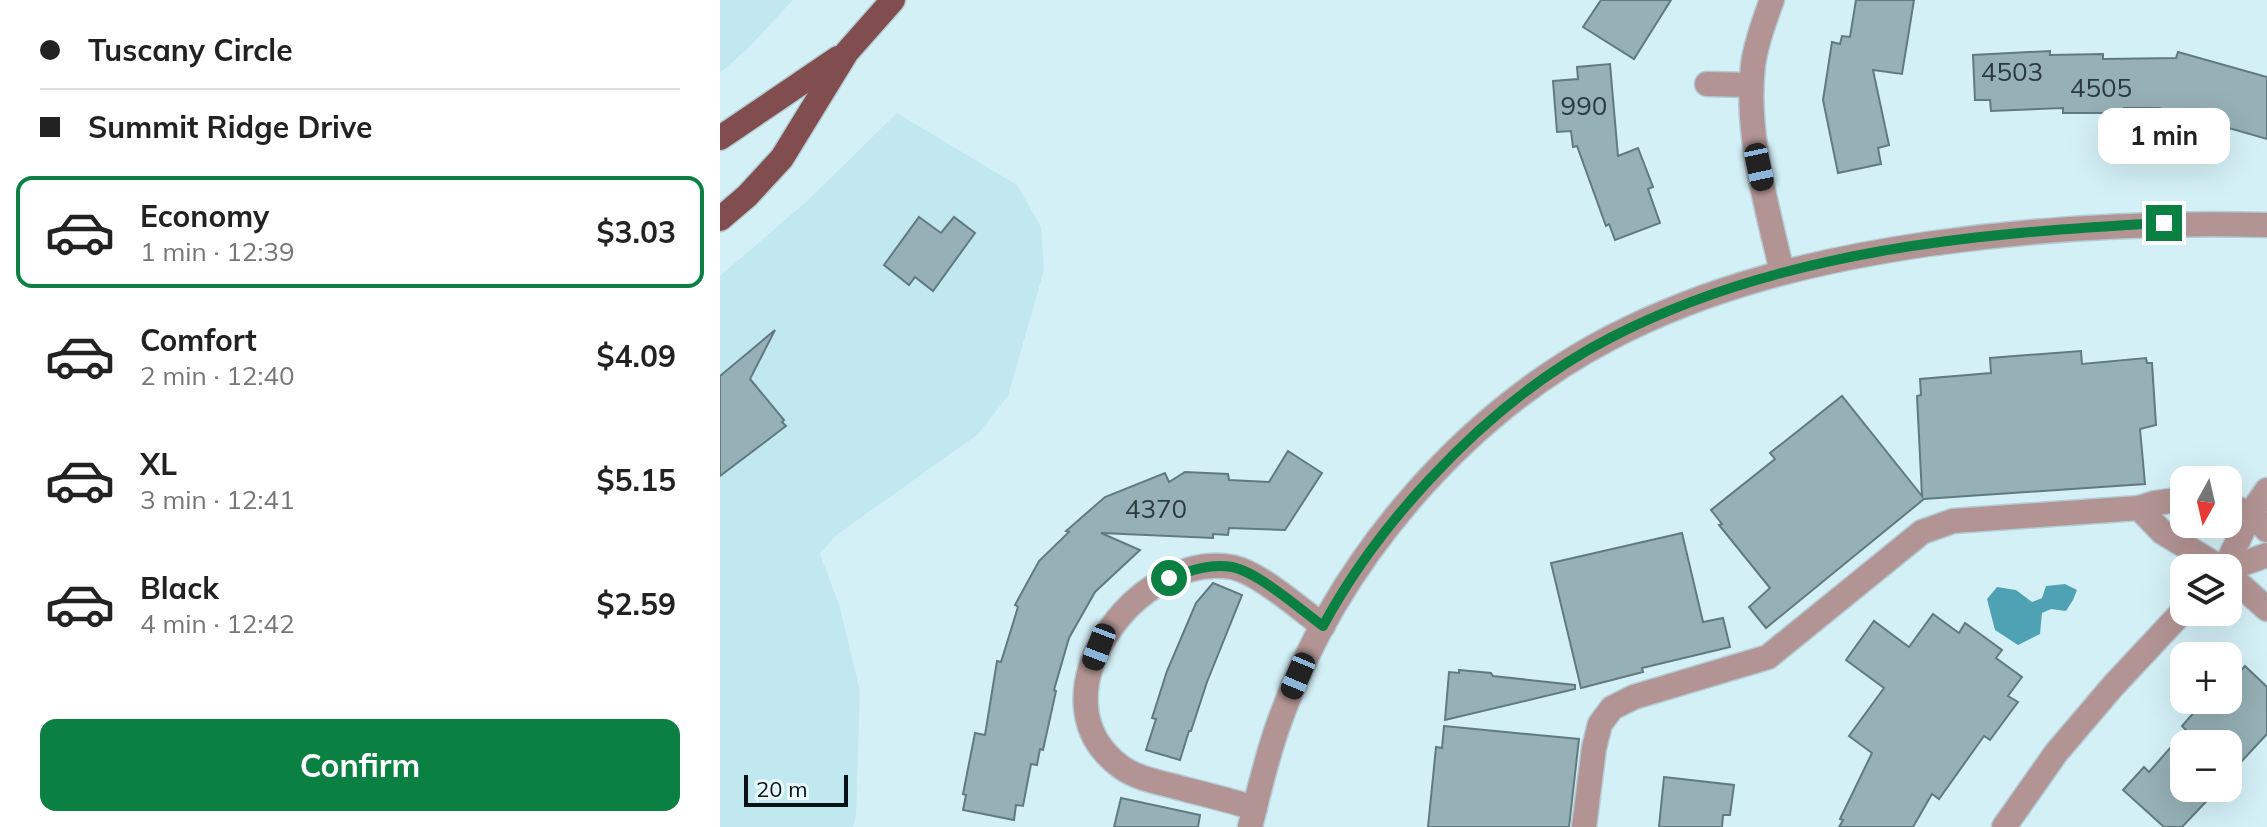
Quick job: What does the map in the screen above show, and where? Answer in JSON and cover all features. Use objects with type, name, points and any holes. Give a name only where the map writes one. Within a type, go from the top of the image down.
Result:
[{"type":"main road","points":[[720,219],[747,196],[782,158],[847,52],[893,0]]},
{"type":"main road","points":[[720,138],[847,52]]},
{"type":"street","points":[[1772,0],[1754,62],[1752,115],[1759,167],[1782,272]]},
{"type":"street","points":[[1707,84],[1751,85]]},
{"type":"street","points":[[1323,626],[1254,576],[1233,567],[1193,569],[1169,578],[1142,595],[1114,621],[1099,647],[1087,678],[1086,707],[1092,730],[1105,753],[1124,769],[1253,817],[1264,769],[1281,718],[1307,656],[1341,593],[1375,542],[1453,454],[1504,408],[1609,338],[1670,310],[1782,272],[1891,250],[1981,237],[2164,223],[2267,225]]},
{"type":"street","points":[[2233,554],[2249,517],[2267,490]]},
{"type":"street","points":[[1584,827],[1594,748],[1600,724],[1612,708],[1634,697],[1768,657],[1922,532],[1953,521],[2139,508],[2170,501]]},
{"type":"street","points":[[2139,508],[2162,532],[2199,554]]},
{"type":"street","points":[[2242,564],[2267,555]]},
{"type":"street","points":[[2242,585],[2267,609]]},
{"type":"street","points":[[2004,827],[2056,753],[2170,625]]},
{"type":"shaded area","points":[[720,0],[793,0],[720,73]]},
{"type":"shaded area","points":[[897,113],[1017,185],[1041,227],[1044,270],[1008,396],[977,435],[835,536],[820,554],[839,605],[860,691],[853,827],[720,827],[720,276],[806,202]]},
{"type":"water","points":[[2065,584],[2077,590],[2073,600],[2066,611],[2051,609],[2042,613],[2040,634],[2018,645],[1995,630],[1987,599],[1997,587],[2016,590],[2032,602],[2042,598],[2046,586]]},
{"type":"building","points":[[1601,0],[1671,0],[1634,59],[1583,27]]},
{"type":"building","points":[[1856,0],[1914,0],[1902,74],[1873,70],[1889,145],[1878,148],[1881,164],[1838,173],[1823,100],[1832,42],[1840,44],[1842,36],[1850,37]]},
{"type":"building","points":[[2050,51],[2050,55],[2103,54],[2103,59],[2176,58],[2178,52],[2267,77],[2267,139],[2159,108],[2124,108],[2123,113],[2063,113],[2063,108],[1991,111],[1990,100],[1975,100],[1973,55]]},
{"type":"building","points":[[1610,64],[1618,156],[1638,148],[1653,187],[1648,189],[1660,223],[1615,240],[1609,224],[1606,226],[1577,146],[1573,147],[1571,131],[1557,132],[1553,81],[1578,79],[1577,67]]},
{"type":"building","points":[[919,217],[941,233],[954,217],[975,233],[933,291],[915,277],[909,285],[884,265]]},
{"type":"building","points":[[775,330],[750,379],[786,426],[720,476],[720,376]]},
{"type":"building","points":[[2081,351],[2082,364],[2146,358],[2147,363],[2152,363],[2156,425],[2140,429],[2145,484],[1924,499],[1766,628],[1749,607],[1770,588],[1719,525],[1722,524],[1711,510],[1775,459],[1770,453],[1842,396],[1922,496],[1917,396],[1921,395],[1920,379],[1991,373],[1990,358]]},
{"type":"building","points":[[1288,451],[1322,473],[1285,530],[1229,528],[1228,535],[1213,534],[1213,538],[1101,533],[1140,550],[1095,592],[1069,638],[1054,690],[1043,750],[1040,749],[1037,765],[1031,764],[1023,806],[1016,805],[1014,820],[963,810],[966,795],[963,794],[975,733],[985,735],[997,661],[1001,662],[1018,607],[1015,605],[1039,561],[1069,532],[1066,531],[1105,497],[1165,473],[1169,482],[1185,472],[1228,474],[1229,480],[1269,482]]},
{"type":"building","points":[[1682,533],[1703,622],[1723,618],[1730,647],[1642,668],[1643,672],[1581,688],[1551,563]]},
{"type":"building","points":[[1213,583],[1242,595],[1180,760],[1146,750],[1156,719],[1152,718],[1167,671],[1196,603]]},
{"type":"building","points":[[1933,614],[1959,633],[1965,623],[2002,650],[1996,658],[2022,677],[2008,696],[2018,702],[1990,740],[1984,736],[1939,799],[1932,794],[1913,827],[1839,827],[1872,753],[1849,736],[1884,688],[1846,660],[1874,621],[1909,647]]},
{"type":"building","points":[[2245,666],[2267,687],[2267,734],[2242,761],[2242,730],[2186,730],[2182,726],[2193,714],[2242,714],[2242,669]]},
{"type":"building","points":[[1459,670],[1575,685],[1575,689],[1445,720],[1449,672],[1459,673]]},
{"type":"building","points":[[1444,726],[1579,739],[1569,827],[1428,827],[1436,747],[1442,748]]},
{"type":"building","points":[[2170,748],[2170,802],[2206,802],[2182,827],[2164,827],[2123,790],[2144,767],[2149,772]]},
{"type":"building","points":[[1664,777],[1734,785],[1730,815],[1723,815],[1722,827],[1659,827]]},
{"type":"building","points":[[1121,798],[1200,815],[1198,827],[1114,827]]},
{"type":"route","points":[[1169,578],[1193,569],[1233,567],[1254,576],[1323,626],[1375,542],[1453,454],[1504,408],[1609,338],[1670,310],[1796,268],[1981,237],[2164,223]]}]
